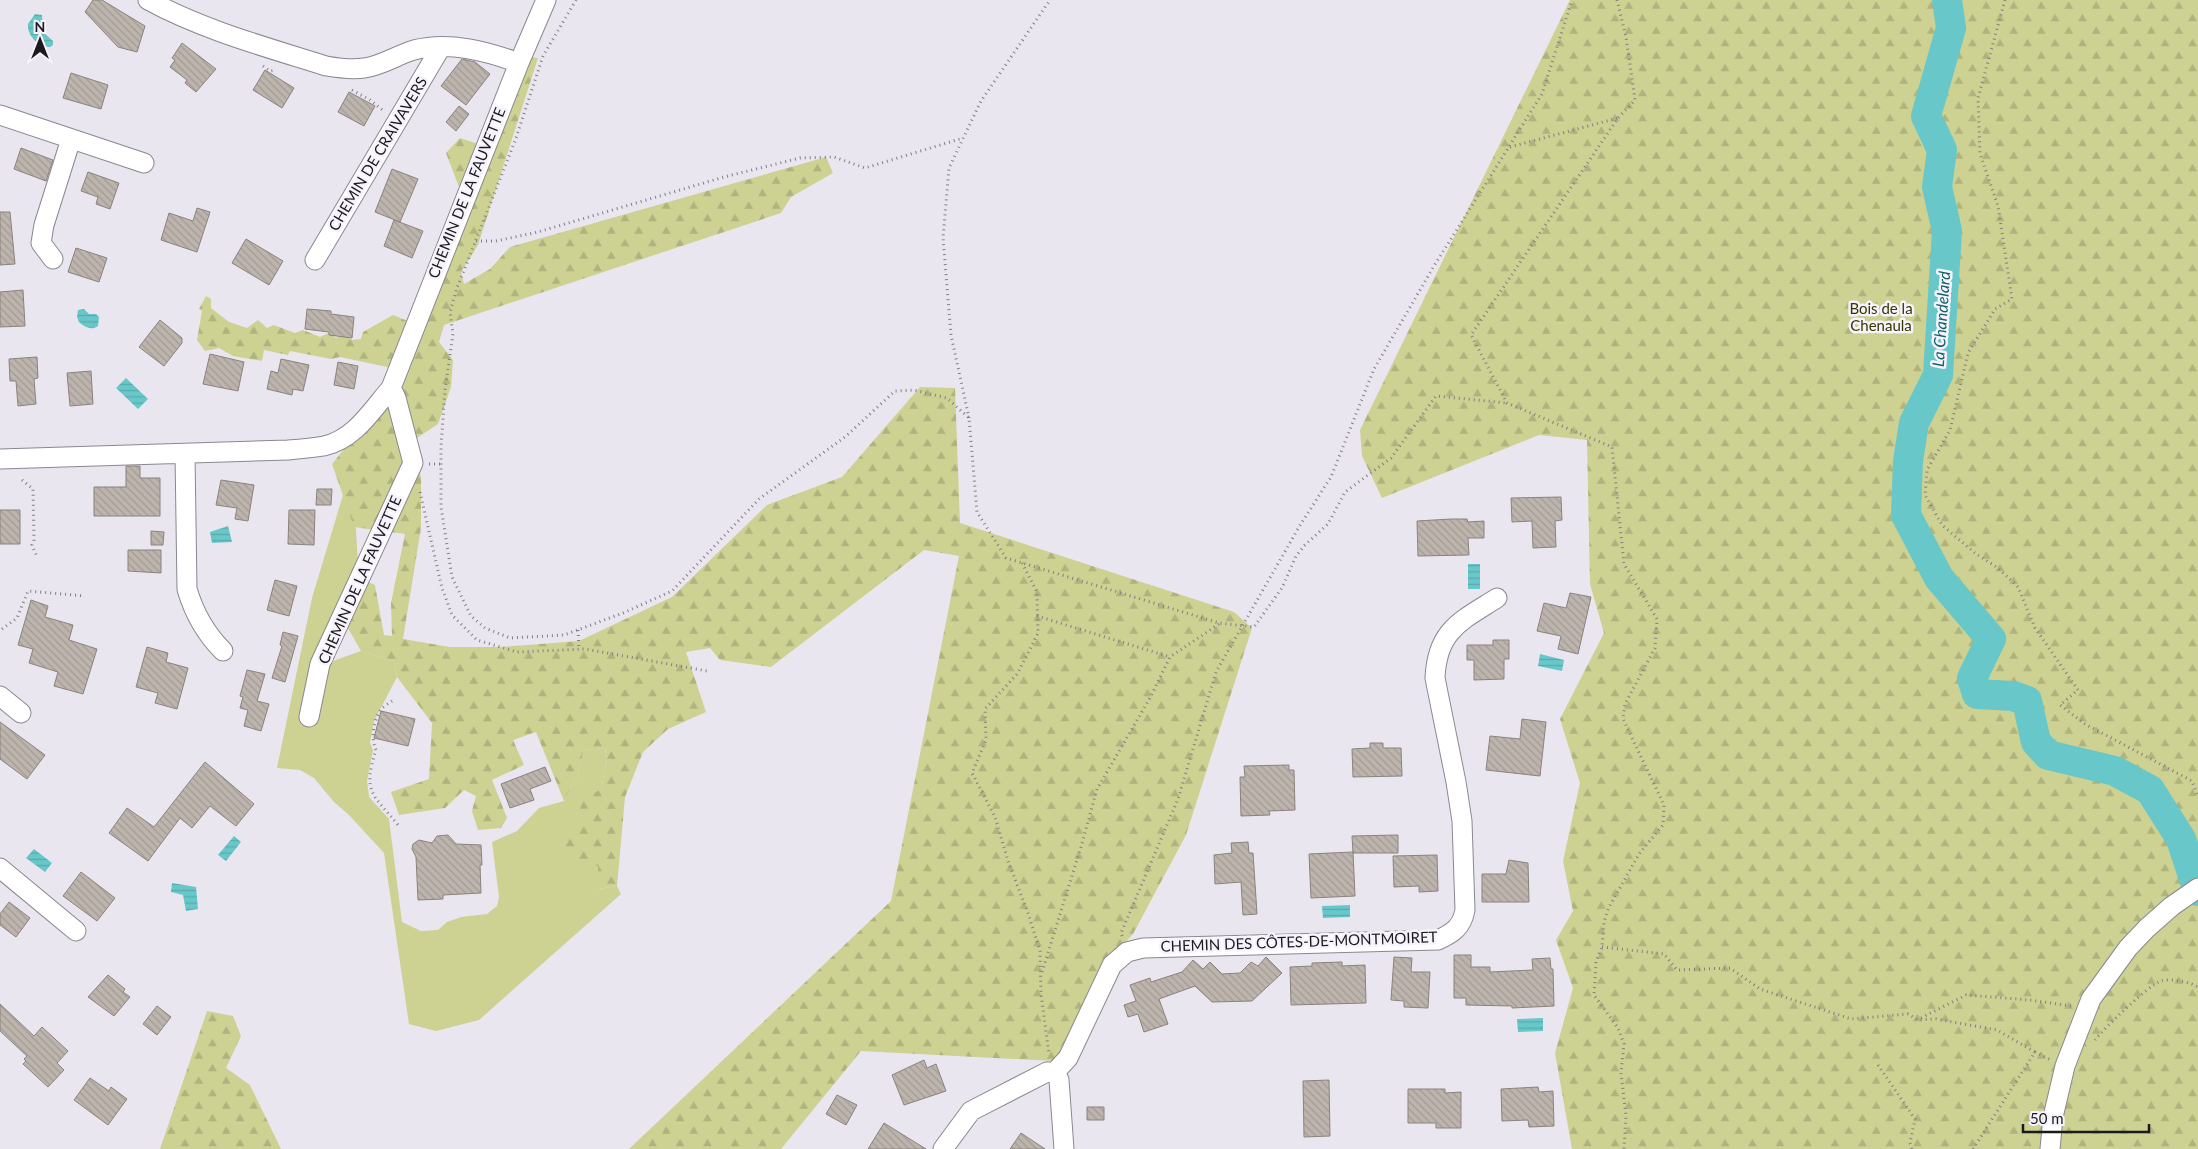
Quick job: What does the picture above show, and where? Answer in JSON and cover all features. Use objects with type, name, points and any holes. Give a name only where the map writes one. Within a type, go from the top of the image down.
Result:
[{"type":"street","points":[[148,0],[194,22],[326,66],[346,69],[365,68],[415,50],[441,47],[460,47],[486,52],[519,63]]},
{"type":"street","name":"CHEMIN DE LA FAUVETTE","points":[[0,459],[288,450],[324,446],[341,440],[356,429],[391,388],[519,63],[546,0]]},
{"type":"street","name":"CHEMIN DE CRAIVAVERS","points":[[315,260],[441,47]]},
{"type":"street","points":[[0,114],[144,163]]},
{"type":"street","points":[[53,260],[41,243],[71,138]]},
{"type":"street","name":"CHEMIN DE LA FAUVETTE","points":[[309,717],[320,664],[413,463],[396,398],[391,388]]},
{"type":"street","points":[[185,454],[187,589],[193,608],[208,634],[223,650]]},
{"type":"street","name":"CHEMIN DES CÔTES-DE-MONTMOIRET","points":[[1127,952],[1143,948],[1438,940],[1457,929],[1463,921],[1464,910],[1462,821],[1435,678],[1435,666],[1438,650],[1442,642],[1458,624],[1497,598]]},
{"type":"street","points":[[0,696],[21,713]]},
{"type":"street","points":[[0,868],[76,931]]},
{"type":"street","points":[[2050,1149],[2053,1117],[2065,1066],[2091,999],[2128,948],[2172,906],[2198,888]]},
{"type":"street","points":[[943,1149],[971,1110],[1047,1072],[1055,1072],[1068,1058],[1112,965],[1127,952]]},
{"type":"street","points":[[1055,1072],[1059,1080],[1064,1149]]},
{"type":"path","points":[[576,0],[543,56],[515,141],[450,312],[453,334],[444,390],[441,446],[441,507],[452,577],[471,616],[485,628],[510,638],[564,635],[578,630],[672,591],[759,499],[845,437],[895,391],[914,390],[947,398],[969,418]]},
{"type":"path","points":[[1050,0],[981,101],[949,168],[943,238],[950,336],[969,418],[977,512],[1006,558],[1219,623],[1254,627],[1282,588],[1296,556],[1328,524],[1345,492],[1392,458],[1436,396],[1507,403],[1612,447],[1624,564],[1657,619],[1655,648],[1625,704],[1622,720],[1664,805],[1663,825],[1639,854],[1608,909],[1604,922],[1602,946],[1596,961],[1594,995],[1618,1028],[1624,1044],[1621,1073],[1626,1116],[1624,1149]]},
{"type":"path","points":[[1127,952],[1121,933],[1178,798],[1216,672],[1331,477],[1374,369],[1434,266],[1542,94],[1572,0]]},
{"type":"path","points":[[1507,403],[1471,335],[1618,118],[1635,100],[1626,37],[1617,0]]},
{"type":"path","points":[[2005,0],[1978,98],[1980,154],[1998,206],[2012,299],[1995,309],[1968,353],[1950,430],[1927,470],[1925,495],[1942,525],[1976,554],[1998,568],[2018,587],[2035,628],[2078,690],[2060,705],[2085,724],[2192,781],[2198,797]]},
{"type":"path","points":[[352,90],[398,120]]},
{"type":"path","points":[[1510,147],[1618,118]]},
{"type":"path","points":[[476,241],[496,241],[538,232],[724,177],[800,158],[834,157],[864,168],[963,138]]},
{"type":"path","points":[[22,480],[33,489],[34,541],[32,545],[36,557]]},
{"type":"path","points":[[420,492],[442,588],[452,615],[477,640],[517,652],[579,649],[707,671]]},
{"type":"path","points":[[1022,563],[1037,592],[1038,632],[1018,673],[984,709],[986,740],[972,773],[995,817],[1008,861],[1040,951],[1041,994],[1046,1026],[1047,1049],[1055,1072]]},
{"type":"path","points":[[2,629],[17,618],[28,591],[85,596]]},
{"type":"path","points":[[1037,616],[1170,657]]},
{"type":"path","points":[[1040,976],[1081,847],[1096,789],[1150,698],[1170,657],[1201,638],[1219,623]]},
{"type":"path","points":[[578,630],[579,649]]},
{"type":"path","points":[[392,701],[380,711],[375,724],[372,742],[376,750],[368,782],[373,795],[399,826]]},
{"type":"path","points":[[1602,946],[1664,954],[1677,970],[1730,968],[1760,989],[1851,1019],[1908,1014],[1918,1020],[1936,1019],[1996,1030],[2065,1066]]},
{"type":"path","points":[[2091,1045],[2130,1004],[2161,981],[2190,982],[2198,988]]},
{"type":"path","points":[[1918,1020],[1966,995],[2030,1000],[2087,1009]]},
{"type":"path","points":[[1973,1149],[2035,1052]]},
{"type":"path","points":[[1878,1065],[1915,1119],[1910,1143],[1912,1149]]},
{"type":"green space","name":"Bois de la Chenaula","points":[[1570,0],[2198,0],[2198,1149],[1572,1149],[1555,1053],[1573,988],[1556,940],[1573,911],[1563,861],[1580,783],[1560,719],[1604,633],[1590,584],[1587,440],[1539,435],[1382,498],[1362,456],[1360,430]]},
{"type":"green space","points":[[525,56],[538,58],[478,245],[461,272],[464,284],[490,269],[510,247],[826,157],[833,173],[791,197],[781,213],[444,325],[439,342],[453,360],[451,387],[438,424],[414,440],[421,478],[421,528],[403,639],[450,647],[501,647],[579,641],[672,597],[767,505],[842,477],[920,387],[955,388],[960,523],[1234,612],[1252,628],[1186,835],[1133,934],[1108,961],[1074,1030],[1054,1061],[861,1051],[781,1149],[629,1149],[891,901],[959,556],[924,550],[771,667],[720,660],[710,648],[686,652],[706,712],[668,729],[643,752],[625,797],[617,886],[598,889],[598,866],[576,867],[564,848],[585,796],[601,790],[607,759],[605,748],[584,750],[577,776],[564,801],[536,732],[513,740],[524,765],[492,780],[507,818],[501,828],[478,830],[472,811],[476,796],[464,790],[445,808],[399,815],[391,792],[429,779],[432,723],[397,677],[394,661],[361,651],[342,618],[364,580],[375,585],[384,635],[392,636],[391,603],[405,534],[354,527],[332,464],[361,428],[467,208],[446,153],[460,138],[490,148]]},
{"type":"green space","points":[[206,296],[211,299],[211,308],[229,322],[247,328],[258,320],[267,328],[274,325],[295,333],[303,330],[320,337],[331,332],[335,338],[344,335],[352,340],[361,339],[363,332],[393,315],[410,322],[392,368],[340,357],[331,359],[290,351],[288,355],[264,350],[262,361],[233,356],[219,348],[205,351],[197,340],[202,311],[199,309]]},
{"type":"green space","points":[[343,495],[356,529],[358,566],[316,667],[361,651],[394,661],[397,677],[374,721],[370,743],[373,750],[367,781],[369,797],[389,819],[402,922],[421,931],[438,930],[447,922],[461,917],[487,914],[497,906],[499,897],[492,842],[517,831],[539,808],[564,801],[577,776],[584,750],[605,748],[607,759],[601,790],[598,889],[617,886],[621,894],[479,1020],[436,1031],[409,1024],[384,853],[349,815],[334,802],[314,778],[300,770],[277,768],[312,598]]},
{"type":"green space","points":[[207,1011],[233,1016],[241,1036],[226,1068],[250,1085],[281,1149],[160,1149]]},
{"type":"water","points":[[35,14],[42,15],[43,32],[53,41],[53,45],[50,47],[41,45],[29,33],[28,24]]},
{"type":"water","points":[[84,309],[89,314],[96,314],[99,317],[98,326],[90,328],[79,322],[77,317],[78,310]]},
{"type":"water","points":[[126,378],[148,399],[138,409],[116,388]]},
{"type":"water","points":[[228,526],[232,542],[212,543],[210,532]]},
{"type":"water","points":[[1468,564],[1480,564],[1480,589],[1468,589]]},
{"type":"water","points":[[1540,654],[1564,660],[1562,671],[1538,666]]},
{"type":"water","points":[[234,836],[241,842],[226,861],[218,855]]},
{"type":"water","points":[[34,849],[52,863],[45,872],[26,858]]},
{"type":"water","points":[[172,883],[196,887],[198,909],[186,911],[183,895],[171,892]]},
{"type":"water","points":[[1350,905],[1350,917],[1323,918],[1322,906]]},
{"type":"water","points":[[1543,1018],[1543,1031],[1518,1032],[1517,1019]]},
{"type":"building","points":[[93,0],[102,0],[145,26],[137,52],[118,47],[85,12]]},
{"type":"building","points":[[182,43],[216,69],[196,92],[185,83],[187,80],[170,67],[175,60],[172,58]]},
{"type":"building","points":[[462,59],[475,62],[490,74],[466,105],[441,86]]},
{"type":"building","points":[[265,70],[294,88],[282,108],[253,90]]},
{"type":"building","points":[[71,73],[108,85],[101,109],[63,98]]},
{"type":"building","points":[[349,92],[375,106],[364,126],[338,112]]},
{"type":"building","points":[[459,106],[469,114],[456,131],[446,122]]},
{"type":"building","points":[[21,148],[53,160],[46,181],[14,169]]},
{"type":"building","points":[[392,169],[418,179],[400,222],[375,212]]},
{"type":"building","points":[[88,172],[119,183],[110,209],[96,204],[98,197],[81,191]]},
{"type":"building","points":[[197,208],[210,212],[197,252],[161,240],[169,213],[193,221]]},
{"type":"building","points":[[0,212],[10,212],[15,264],[0,265]]},
{"type":"building","points":[[394,220],[423,231],[412,258],[384,246]]},
{"type":"building","points":[[246,239],[283,261],[269,285],[232,263]]},
{"type":"building","points":[[76,248],[107,258],[99,282],[68,272]]},
{"type":"building","points":[[23,290],[25,326],[0,327],[0,292]]},
{"type":"building","points":[[307,309],[331,311],[331,314],[354,317],[352,338],[329,335],[329,332],[305,329]]},
{"type":"building","points":[[160,320],[182,338],[182,343],[164,366],[139,347]]},
{"type":"building","points":[[210,354],[244,362],[238,391],[203,384]]},
{"type":"building","points":[[37,357],[38,378],[34,379],[36,404],[18,406],[16,381],[10,381],[9,359]]},
{"type":"building","points":[[281,359],[309,365],[303,391],[293,389],[292,395],[267,389],[271,371],[278,373]]},
{"type":"building","points":[[338,362],[358,366],[354,389],[334,385]]},
{"type":"building","points":[[91,371],[93,404],[70,406],[67,373]]},
{"type":"building","points":[[126,466],[140,466],[140,478],[160,478],[160,516],[94,516],[94,487],[126,487]]},
{"type":"building","points":[[221,480],[254,485],[248,521],[235,519],[237,508],[216,505]]},
{"type":"building","points":[[317,489],[332,489],[331,505],[316,505]]},
{"type":"building","points":[[1561,497],[1562,520],[1555,521],[1556,547],[1533,548],[1532,521],[1512,522],[1511,498]]},
{"type":"building","points":[[0,510],[20,510],[20,544],[0,544]]},
{"type":"building","points":[[289,510],[315,510],[314,545],[288,544]]},
{"type":"building","points":[[1467,519],[1468,522],[1484,521],[1484,538],[1468,538],[1469,555],[1418,556],[1417,521]]},
{"type":"building","points":[[151,531],[164,532],[163,545],[151,545]]},
{"type":"building","points":[[128,550],[161,550],[161,573],[128,571]]},
{"type":"building","points":[[275,580],[297,586],[289,616],[267,610]]},
{"type":"building","points":[[1570,593],[1591,597],[1578,654],[1558,649],[1561,636],[1537,631],[1544,603],[1566,608]]},
{"type":"building","points":[[31,600],[48,606],[45,617],[73,625],[69,640],[97,649],[83,694],[54,686],[58,672],[29,663],[33,649],[18,645]]},
{"type":"building","points":[[283,632],[298,636],[285,682],[272,678],[282,646],[280,645]]},
{"type":"building","points":[[1493,640],[1509,640],[1509,659],[1504,659],[1504,679],[1474,680],[1474,660],[1467,660],[1467,645],[1493,645]]},
{"type":"building","points":[[147,647],[168,653],[166,662],[188,668],[177,709],[155,703],[158,693],[136,687]]},
{"type":"building","points":[[247,670],[265,674],[257,701],[269,704],[261,731],[244,726],[248,710],[240,708],[243,697],[240,696]]},
{"type":"building","points":[[381,711],[415,719],[408,746],[374,738]]},
{"type":"building","points":[[1522,719],[1546,722],[1540,776],[1486,770],[1490,736],[1520,739]]},
{"type":"building","points":[[0,722],[45,755],[27,779],[0,759]]},
{"type":"building","points":[[1370,743],[1383,743],[1383,748],[1401,748],[1402,776],[1353,777],[1352,749],[1370,748]]},
{"type":"building","points":[[205,762],[254,804],[236,826],[210,806],[192,828],[180,818],[148,861],[109,833],[127,808],[154,827]]},
{"type":"building","points":[[1289,765],[1289,770],[1294,770],[1295,810],[1269,811],[1270,815],[1241,816],[1240,777],[1245,777],[1244,766]]},
{"type":"building","points":[[545,767],[551,781],[530,789],[534,800],[510,808],[501,784]]},
{"type":"building","points":[[448,835],[456,844],[481,845],[481,893],[443,895],[443,899],[418,900],[416,857],[412,849],[413,844],[419,840],[432,843],[437,836]]},
{"type":"building","points":[[1398,835],[1398,853],[1353,853],[1352,836]]},
{"type":"building","points":[[1248,842],[1249,853],[1253,853],[1257,914],[1243,915],[1241,882],[1215,884],[1214,855],[1232,853],[1231,843]]},
{"type":"building","points":[[1353,852],[1355,896],[1311,898],[1309,854]]},
{"type":"building","points":[[1437,855],[1438,891],[1419,892],[1419,886],[1394,887],[1393,856]]},
{"type":"building","points":[[1509,860],[1528,863],[1529,902],[1482,902],[1482,874],[1506,874]]},
{"type":"building","points":[[81,872],[115,898],[97,921],[63,896]]},
{"type":"building","points":[[9,902],[30,918],[16,937],[0,925],[0,914]]},
{"type":"building","points":[[1454,955],[1471,955],[1471,967],[1490,967],[1490,972],[1533,970],[1532,959],[1550,958],[1551,969],[1553,969],[1554,1006],[1512,1008],[1512,1006],[1466,1005],[1466,998],[1454,998]]},
{"type":"building","points":[[1266,957],[1282,973],[1252,1001],[1212,1002],[1195,986],[1159,999],[1168,1024],[1144,1032],[1138,1014],[1128,1017],[1124,1005],[1136,1001],[1130,985],[1150,978],[1151,982],[1182,972],[1193,960],[1203,969],[1210,962],[1222,974],[1240,973],[1251,962],[1258,966]]},
{"type":"building","points":[[1394,957],[1412,958],[1411,972],[1430,972],[1428,1008],[1404,1007],[1404,1001],[1391,1000]]},
{"type":"building","points":[[1342,962],[1342,966],[1365,965],[1366,1003],[1291,1005],[1290,967],[1312,966],[1312,963]]},
{"type":"building","points":[[108,975],[125,989],[123,992],[130,997],[114,1016],[88,997]]},
{"type":"building","points":[[0,1004],[34,1036],[42,1027],[68,1051],[57,1063],[64,1070],[48,1087],[23,1064],[27,1056],[0,1031]]},
{"type":"building","points":[[157,1006],[171,1017],[157,1035],[143,1024]]},
{"type":"building","points":[[924,1060],[927,1068],[936,1064],[946,1091],[904,1105],[892,1075]]},
{"type":"building","points":[[90,1078],[109,1091],[111,1087],[127,1099],[108,1125],[74,1100]]},
{"type":"building","points":[[1329,1080],[1330,1136],[1304,1137],[1303,1081]]},
{"type":"building","points":[[1538,1087],[1539,1092],[1553,1091],[1554,1126],[1529,1127],[1528,1120],[1502,1121],[1501,1089]]},
{"type":"building","points":[[1408,1089],[1445,1089],[1445,1093],[1461,1092],[1461,1128],[1436,1128],[1436,1123],[1408,1123]]},
{"type":"building","points":[[837,1095],[857,1105],[846,1125],[826,1114]]},
{"type":"building","points":[[1087,1107],[1104,1107],[1104,1120],[1087,1120]]},
{"type":"building","points":[[884,1123],[926,1149],[868,1149]]},
{"type":"building","points":[[1021,1133],[1045,1149],[1010,1149]]},
{"type":"waterway","name":"La Chandelard","points":[[1947,0],[1951,28],[1926,116],[1942,150],[1937,187],[1947,231],[1938,375],[1914,423],[1908,461],[1906,515],[1939,578],[1991,639],[1972,678],[1977,694],[2013,696],[2027,701],[2036,742],[2048,755],[2115,771],[2150,790],[2181,839],[2198,891]]}]
